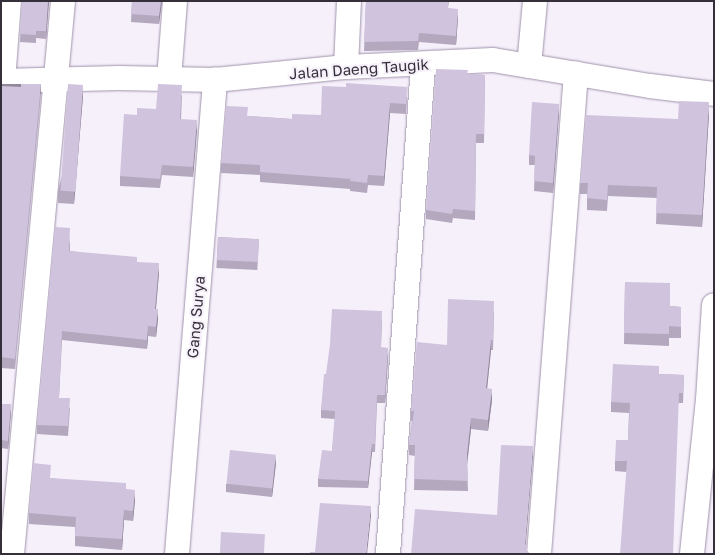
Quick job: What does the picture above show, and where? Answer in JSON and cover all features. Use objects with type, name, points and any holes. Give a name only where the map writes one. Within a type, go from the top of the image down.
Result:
[{"type":"street","points":[[2,81],[10,1]]},
{"type":"street","points":[[12,554],[63,1]]},
{"type":"street","points":[[169,79],[175,1]]},
{"type":"street","points":[[346,67],[349,1]]},
{"type":"street","points":[[529,66],[534,1]]},
{"type":"street","name":"Jalan Daeng Taugik","points":[[2,81],[215,80],[346,67],[493,60],[650,86],[714,94]]},
{"type":"street","points":[[388,554],[423,64]]},
{"type":"street","points":[[539,554],[576,73]]},
{"type":"street","name":"Gang Surya","points":[[177,554],[215,80]]},
{"type":"street","points":[[692,554],[708,400],[714,305]]},
{"type":"building","points":[[22,1],[48,1],[46,31],[36,31],[36,35],[20,34]]},
{"type":"building","points":[[132,1],[161,1],[159,16],[131,14]]},
{"type":"building","points":[[366,1],[448,1],[448,8],[458,9],[456,36],[419,33],[418,41],[364,42]]},
{"type":"building","points":[[436,69],[468,70],[467,74],[485,75],[484,134],[476,134],[475,211],[453,209],[452,214],[426,210]]},
{"type":"building","points":[[346,83],[407,87],[406,104],[390,103],[384,176],[368,175],[367,183],[350,181],[351,179],[260,172],[260,165],[221,163],[226,106],[248,107],[247,116],[292,119],[292,114],[321,115],[322,86],[346,87]]},
{"type":"building","points":[[21,84],[41,84],[15,359],[1,357],[1,86],[21,87]]},
{"type":"building","points":[[68,84],[83,85],[75,192],[61,191]]},
{"type":"building","points":[[158,84],[182,85],[180,119],[197,120],[193,167],[162,165],[160,179],[120,176],[124,114],[137,115],[137,108],[156,109]]},
{"type":"building","points":[[679,101],[709,102],[702,215],[656,213],[657,187],[608,185],[607,200],[587,198],[588,183],[580,183],[586,115],[678,119]]},
{"type":"building","points":[[532,102],[559,104],[553,183],[534,181],[535,156],[529,155]]},
{"type":"building","points":[[55,227],[70,228],[69,251],[137,257],[137,262],[159,263],[155,309],[158,309],[156,327],[148,326],[147,340],[62,331],[59,398],[70,398],[68,426],[37,425]]},
{"type":"building","points":[[218,237],[259,239],[258,262],[217,260]]},
{"type":"building","points":[[625,282],[670,283],[670,306],[681,307],[681,327],[669,326],[669,334],[624,333]]},
{"type":"building","points":[[448,299],[494,301],[493,340],[491,340],[486,388],[492,389],[488,420],[471,418],[467,454],[468,481],[414,479],[415,445],[409,445],[414,411],[411,411],[417,342],[447,345]]},
{"type":"building","points":[[332,309],[382,311],[381,347],[388,348],[385,395],[377,395],[375,444],[372,444],[368,481],[318,479],[322,450],[332,451],[335,411],[321,410],[324,374],[326,374],[330,344]]},
{"type":"building","points":[[613,364],[659,366],[659,374],[684,375],[683,393],[679,393],[673,554],[620,554],[627,461],[615,461],[616,440],[628,440],[630,403],[611,402]]},
{"type":"building","points":[[1,404],[11,404],[8,441],[1,440]]},
{"type":"building","points":[[501,445],[533,446],[525,543],[530,554],[411,554],[415,509],[497,515]]},
{"type":"building","points":[[230,450],[276,455],[272,489],[226,484]]},
{"type":"building","points":[[33,463],[51,465],[50,478],[126,483],[126,489],[135,490],[133,511],[124,510],[122,539],[75,536],[76,517],[29,513]]},
{"type":"building","points":[[320,503],[371,506],[366,554],[310,554],[310,552],[315,552]]},
{"type":"building","points":[[221,532],[265,534],[264,554],[220,554]]}]
